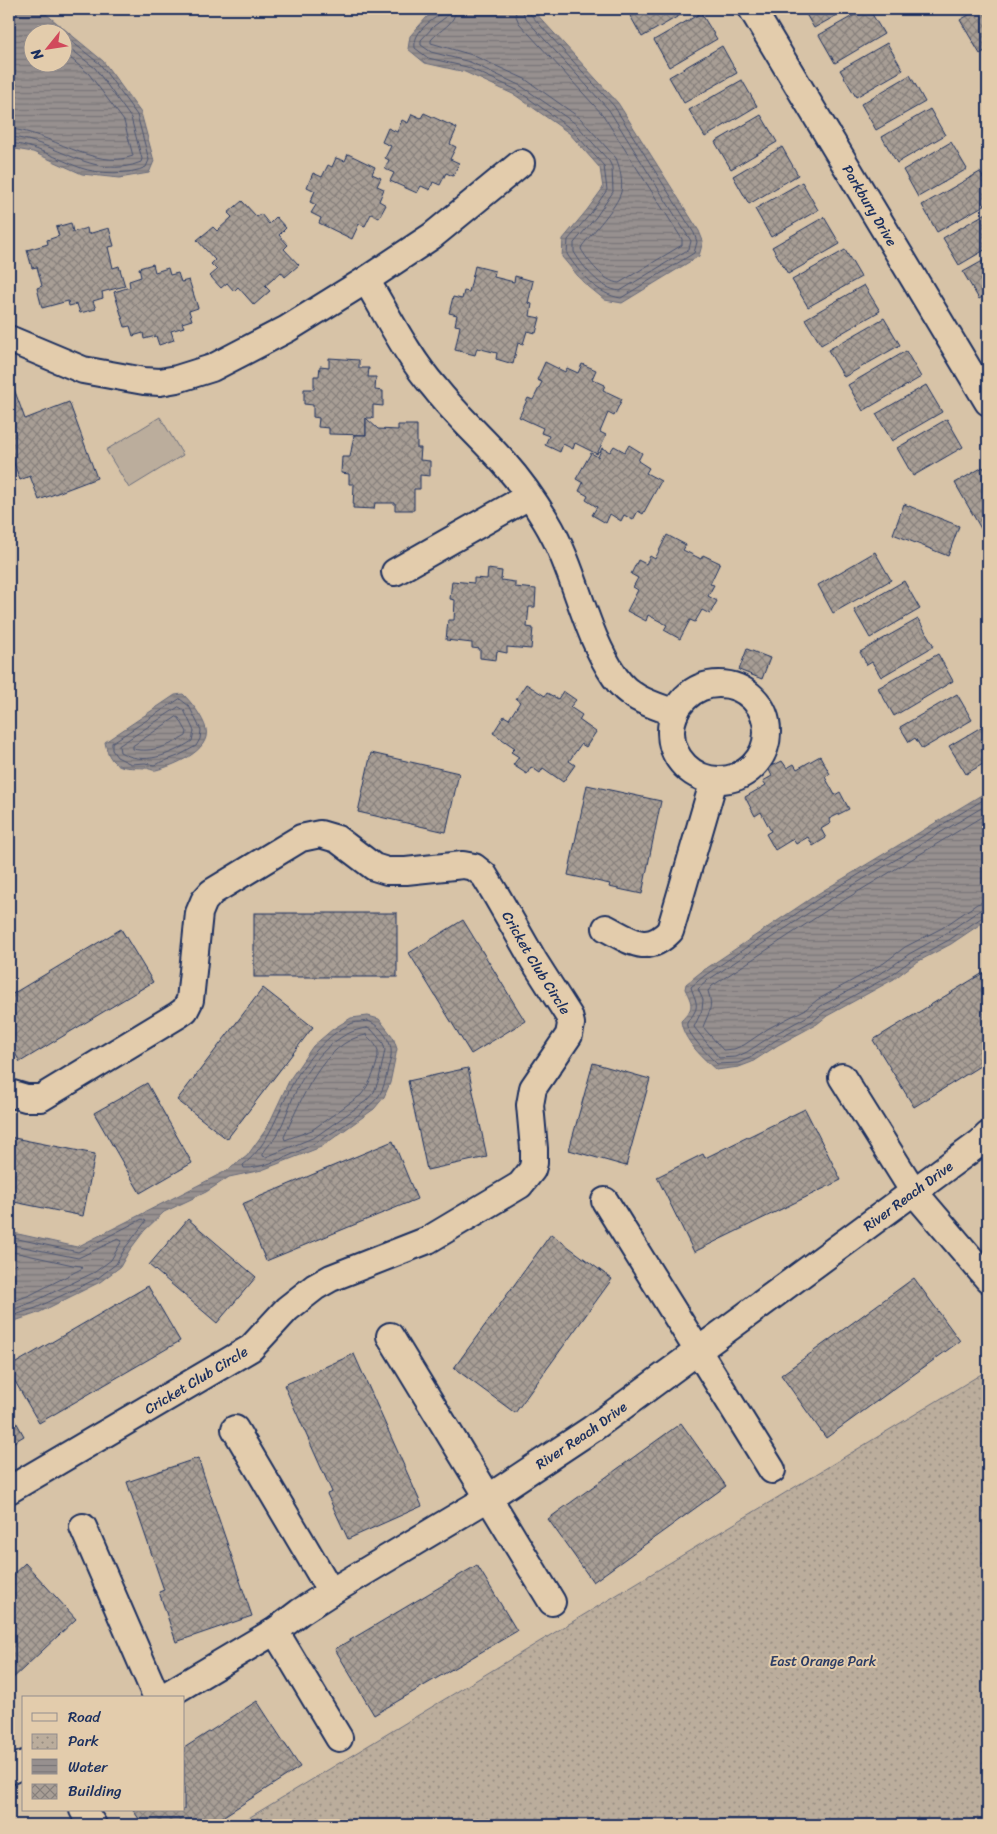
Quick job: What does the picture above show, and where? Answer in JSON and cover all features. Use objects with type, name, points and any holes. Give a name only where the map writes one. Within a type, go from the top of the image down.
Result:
[{"type":"street","name":"Parkbury Drive","points":[[752,9],[988,402]]},
{"type":"street","points":[[9,338],[83,370],[144,381],[177,379],[212,368],[287,329],[366,280],[432,236],[522,163]]},
{"type":"street","points":[[366,280],[418,366],[435,389],[506,465],[547,523],[562,551],[594,636],[615,677],[635,697],[675,713]]},
{"type":"street","points":[[395,572],[529,496]]},
{"type":"street","points":[[712,684],[740,689],[751,697],[760,708],[766,730],[766,739],[760,756],[748,770],[740,775],[723,780],[714,780],[694,773],[679,759],[673,747],[671,733],[675,713],[687,696],[699,688],[712,684]]},
{"type":"street","points":[[606,928],[634,942],[649,945],[661,940],[670,931],[714,780]]},
{"type":"street","name":"Cricket Club Circle","points":[[9,1093],[26,1098],[41,1098],[185,1010],[190,1000],[199,913],[204,901],[212,892],[302,838],[320,834],[337,838],[374,867],[406,871],[463,865],[474,867],[484,875],[534,961],[569,1016],[571,1024],[569,1035],[533,1088],[530,1104],[534,1163],[532,1170],[520,1185],[428,1240],[331,1278],[315,1287],[294,1303],[251,1348],[9,1490]]},
{"type":"street","points":[[842,1077],[914,1192],[988,1279]]},
{"type":"street","name":"River Reach Drive","points":[[165,1696],[275,1631],[331,1592],[488,1498],[592,1429],[914,1192],[986,1142]]},
{"type":"street","points":[[605,1201],[772,1470]]},
{"type":"street","points":[[390,1336],[552,1602]]},
{"type":"street","points":[[235,1429],[331,1592]]},
{"type":"street","points":[[83,1527],[156,1696]]},
{"type":"street","points":[[275,1631],[339,1738]]},
{"type":"street","points":[[9,1771],[22,1765]]},
{"type":"street","points":[[84,1812],[93,1825]]},
{"type":"green space","points":[[160,417],[183,455],[129,488],[106,450]]},
{"type":"green space","name":"East Orange Park","points":[[988,1370],[988,1825],[237,1825]]},
{"type":"water","points":[[9,9],[40,9],[56,22],[22,22],[22,72],[72,72],[72,35],[103,61],[141,113],[154,161],[149,173],[119,178],[82,174],[33,152],[9,148]]},
{"type":"water","points":[[441,9],[532,9],[618,103],[699,231],[703,241],[699,256],[622,303],[605,300],[583,282],[562,257],[563,239],[603,188],[600,168],[569,133],[515,95],[465,72],[425,63],[408,49],[410,36],[427,17]]},
{"type":"water","points":[[183,694],[200,715],[206,729],[206,737],[197,751],[181,761],[155,770],[123,767],[112,760],[105,742],[175,695]]},
{"type":"water","points":[[988,791],[988,919],[951,944],[915,963],[894,979],[827,1016],[817,1024],[778,1045],[752,1062],[739,1067],[716,1070],[700,1054],[685,1035],[681,1021],[691,1006],[685,989],[686,984],[816,895]]},
{"type":"water","points":[[368,1016],[379,1019],[393,1037],[397,1049],[390,1083],[384,1097],[374,1109],[321,1147],[262,1170],[229,1177],[206,1192],[164,1212],[144,1231],[120,1267],[100,1282],[38,1313],[9,1323],[9,1232],[77,1247],[228,1170],[247,1156],[267,1128],[290,1079],[313,1046],[333,1029],[351,1018]]},
{"type":"building","points":[[691,9],[642,37],[627,10]]},
{"type":"building","points":[[803,9],[848,9],[814,28]]},
{"type":"building","points":[[865,9],[869,9],[884,34],[835,63],[819,35]]},
{"type":"building","points":[[979,9],[988,9],[988,49],[980,54],[960,20]]},
{"type":"building","points":[[701,13],[717,39],[669,67],[654,40]]},
{"type":"building","points":[[887,43],[903,70],[856,97],[840,70]]},
{"type":"building","points":[[722,46],[737,73],[684,103],[669,77]]},
{"type":"building","points":[[910,75],[925,102],[876,130],[861,104]]},
{"type":"building","points":[[742,80],[757,106],[705,137],[689,110]]},
{"type":"building","points":[[930,109],[945,135],[897,163],[882,137]]},
{"type":"building","points":[[424,113],[457,128],[450,144],[456,147],[450,159],[459,163],[453,176],[446,173],[440,185],[433,182],[430,190],[421,186],[417,193],[390,181],[394,173],[385,169],[389,160],[385,158],[391,146],[382,142],[388,128],[397,132],[402,120],[408,123],[412,114],[421,118]]},
{"type":"building","points":[[761,115],[777,142],[731,169],[715,142]]},
{"type":"building","points":[[951,142],[967,169],[918,197],[903,170]]},
{"type":"building","points":[[782,147],[798,175],[749,204],[733,176]]},
{"type":"building","points":[[348,154],[375,167],[372,174],[381,178],[377,186],[384,189],[379,201],[386,205],[379,218],[371,214],[365,226],[359,224],[352,239],[319,223],[321,218],[311,213],[316,205],[310,202],[315,191],[307,187],[313,173],[322,177],[328,165],[332,167],[336,158],[345,161]]},
{"type":"building","points":[[980,172],[988,186],[988,203],[937,232],[922,205]]},
{"type":"building","points":[[802,182],[818,210],[771,237],[755,209]]},
{"type":"building","points":[[242,201],[257,217],[261,214],[269,224],[276,217],[286,228],[279,235],[288,245],[284,249],[299,265],[285,277],[281,272],[265,286],[270,291],[254,305],[238,287],[234,291],[227,283],[221,288],[210,276],[217,270],[211,264],[215,260],[197,240],[213,227],[217,231],[232,217],[228,213]]},
{"type":"building","points":[[988,212],[988,248],[959,265],[943,238]]},
{"type":"building","points":[[824,217],[840,244],[788,274],[772,247]]},
{"type":"building","points":[[71,223],[73,232],[87,228],[88,234],[109,228],[114,246],[108,247],[113,268],[119,266],[125,286],[102,292],[103,298],[93,301],[96,309],[80,313],[77,304],[69,306],[68,301],[42,308],[37,288],[42,286],[37,267],[32,268],[27,250],[48,244],[47,240],[59,236],[56,227]]},
{"type":"building","points":[[845,250],[861,277],[808,307],[792,280]]},
{"type":"building","points":[[988,258],[988,294],[979,299],[963,272]]},
{"type":"building","points":[[153,264],[155,272],[168,268],[170,275],[178,273],[181,282],[189,280],[198,308],[189,311],[192,320],[182,323],[184,327],[171,331],[174,340],[159,345],[156,336],[144,339],[143,333],[133,336],[130,326],[125,327],[114,292],[130,287],[129,281],[141,277],[139,268]]},
{"type":"building","points":[[475,266],[495,271],[494,277],[514,282],[515,276],[533,281],[528,303],[532,304],[530,316],[540,318],[536,333],[527,331],[523,344],[518,343],[513,364],[496,359],[497,353],[477,348],[475,355],[455,350],[460,326],[455,325],[457,315],[449,313],[453,297],[462,299],[464,291],[469,292]]},
{"type":"building","points":[[864,285],[880,311],[821,345],[805,319]]},
{"type":"building","points":[[884,318],[900,345],[844,377],[828,350]]},
{"type":"building","points":[[906,351],[921,377],[863,411],[848,385]]},
{"type":"building","points":[[329,358],[359,360],[359,368],[369,368],[368,377],[376,377],[375,390],[383,391],[383,406],[373,405],[373,418],[366,418],[366,435],[329,434],[329,428],[318,427],[319,418],[313,417],[313,405],[304,404],[304,389],[314,389],[314,376],[319,376],[320,366],[329,367]]},
{"type":"building","points":[[545,362],[565,372],[567,368],[578,373],[582,364],[596,370],[592,379],[605,385],[603,390],[622,399],[614,416],[608,413],[600,432],[606,435],[597,454],[575,443],[573,449],[563,444],[560,452],[545,445],[549,436],[541,433],[543,428],[519,417],[528,398],[533,400],[542,382],[537,380]]},
{"type":"building","points":[[9,378],[25,419],[69,402],[97,478],[39,500],[30,476],[20,480],[9,450]]},
{"type":"building","points":[[926,385],[942,412],[892,441],[876,414]]},
{"type":"building","points":[[366,418],[378,429],[398,430],[398,425],[417,425],[417,448],[421,448],[420,460],[430,461],[430,476],[420,475],[420,489],[414,489],[414,510],[395,510],[395,503],[375,503],[374,509],[353,508],[354,484],[349,484],[349,474],[341,473],[342,457],[350,457],[354,435],[366,435]]},
{"type":"building","points":[[947,419],[963,447],[913,476],[897,448]]},
{"type":"building","points":[[629,445],[642,453],[638,461],[649,468],[646,473],[661,481],[643,514],[638,511],[633,520],[624,515],[621,521],[610,514],[606,523],[592,515],[597,507],[586,500],[588,496],[579,491],[583,483],[576,479],[591,453],[598,457],[602,448],[610,452],[614,446],[625,452]]},
{"type":"building","points":[[983,467],[988,475],[988,531],[984,534],[955,483]]},
{"type":"building","points":[[904,504],[959,526],[948,556],[893,534]]},
{"type":"building","points":[[667,535],[686,545],[683,550],[701,559],[703,555],[720,563],[710,584],[714,585],[708,596],[717,601],[710,614],[702,610],[695,622],[690,620],[680,639],[664,630],[667,625],[648,615],[646,621],[627,611],[638,590],[633,587],[638,578],[631,574],[638,560],[646,564],[650,556],[655,559]]},
{"type":"building","points":[[875,552],[891,580],[833,613],[818,585]]},
{"type":"building","points":[[488,569],[502,571],[501,580],[515,582],[515,587],[536,589],[535,607],[529,607],[527,627],[533,628],[531,649],[507,647],[507,653],[497,651],[496,660],[480,658],[480,649],[472,648],[472,643],[446,640],[448,620],[454,620],[455,600],[450,599],[452,581],[474,583],[474,578],[487,579]]},
{"type":"building","points":[[904,581],[920,609],[870,638],[854,610]]},
{"type":"building","points":[[918,619],[934,646],[881,677],[872,662],[867,665],[860,652]]},
{"type":"building","points":[[747,649],[770,658],[762,679],[739,670]]},
{"type":"building","points":[[938,654],[953,681],[894,716],[878,688]]},
{"type":"building","points":[[526,684],[545,696],[547,693],[558,699],[563,691],[576,700],[570,707],[582,715],[579,720],[596,732],[586,747],[581,744],[569,761],[575,765],[563,782],[543,768],[540,773],[531,767],[527,774],[513,765],[519,757],[511,752],[515,748],[493,733],[504,716],[509,719],[520,702],[516,699]]},
{"type":"building","points":[[957,694],[972,720],[922,749],[915,738],[909,742],[900,727]]},
{"type":"building","points":[[988,723],[988,761],[966,774],[949,746]]},
{"type":"building","points":[[371,753],[459,773],[446,832],[358,812]]},
{"type":"building","points":[[820,756],[830,774],[825,777],[835,795],[840,792],[849,809],[829,819],[831,823],[821,829],[826,838],[813,846],[808,837],[796,844],[793,839],[775,850],[766,834],[771,831],[761,812],[755,816],[745,797],[766,785],[763,781],[772,776],[768,768],[782,761],[787,768],[794,764],[797,769]]},
{"type":"building","points":[[587,785],[661,801],[642,894],[609,887],[610,884],[568,875]]},
{"type":"building","points":[[254,913],[397,913],[397,977],[254,977]]},
{"type":"building","points":[[463,920],[525,1021],[471,1054],[409,953]]},
{"type":"building","points":[[121,929],[153,982],[20,1062],[9,1043],[9,996]]},
{"type":"building","points":[[988,970],[988,1061],[914,1107],[873,1040]]},
{"type":"building","points":[[263,988],[313,1027],[227,1139],[177,1100]]},
{"type":"building","points":[[593,1063],[650,1079],[626,1166],[569,1150]]},
{"type":"building","points":[[468,1068],[487,1157],[427,1170],[408,1081]]},
{"type":"building","points":[[147,1083],[192,1163],[140,1193],[94,1113]]},
{"type":"building","points":[[805,1109],[841,1180],[694,1252],[657,1177],[703,1154],[705,1158]]},
{"type":"building","points":[[9,1137],[95,1154],[83,1216],[9,1201]]},
{"type":"building","points":[[393,1141],[417,1199],[266,1261],[242,1204]]},
{"type":"building","points":[[188,1219],[256,1277],[217,1323],[149,1265]]},
{"type":"building","points":[[551,1234],[612,1279],[515,1413],[454,1368]]},
{"type":"building","points":[[914,1278],[960,1341],[826,1438],[781,1375]]},
{"type":"building","points":[[148,1286],[180,1341],[39,1423],[9,1371],[9,1367]]},
{"type":"building","points":[[354,1354],[422,1506],[348,1539],[327,1494],[332,1492],[284,1385]]},
{"type":"building","points":[[9,1409],[24,1436],[9,1445]]},
{"type":"building","points":[[681,1423],[726,1486],[593,1582],[548,1519]]},
{"type":"building","points":[[198,1458],[252,1616],[176,1642],[159,1592],[164,1590],[127,1482]]},
{"type":"building","points":[[25,1563],[76,1619],[9,1682],[9,1578]]},
{"type":"building","points":[[477,1565],[517,1631],[374,1715],[335,1649]]},
{"type":"building","points":[[257,1701],[300,1767],[210,1825],[143,1825],[134,1812],[185,1812],[185,1747]]}]
